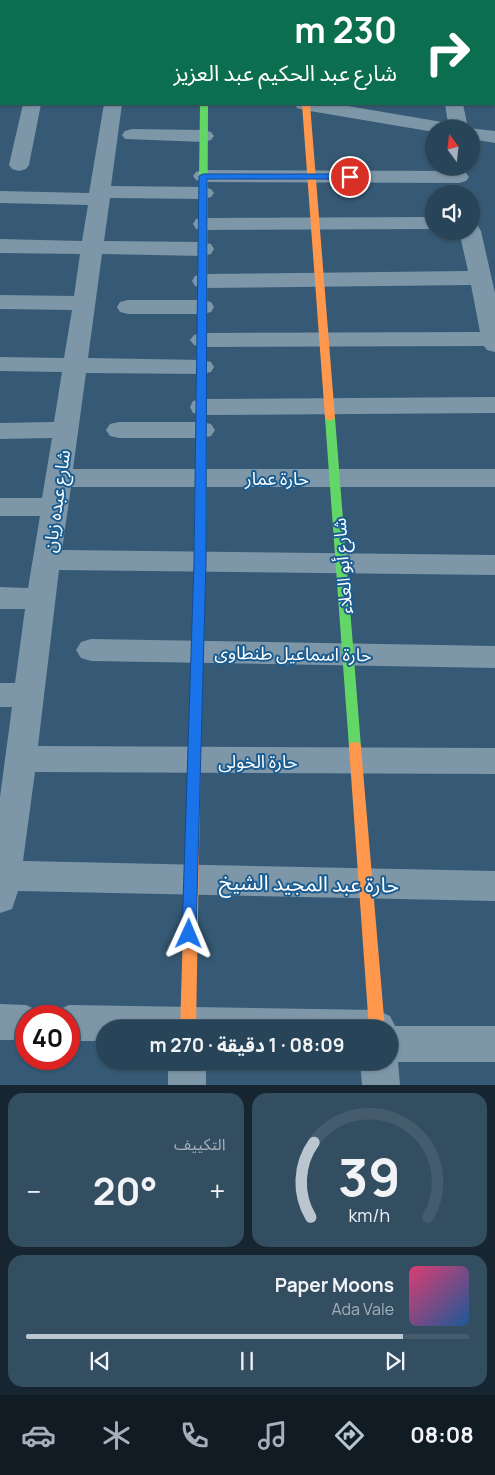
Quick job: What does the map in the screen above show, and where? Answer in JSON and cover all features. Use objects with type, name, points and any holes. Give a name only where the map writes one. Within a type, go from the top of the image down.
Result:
[{"type":"street","points":[[19,165],[32,105]]},
{"type":"street","name":"شارع عبده زيان","points":[[2,887],[7,807],[21,759],[47,560],[113,105]]},
{"type":"street","points":[[188,1020],[190,880],[200,562],[204,281],[204,105]]},
{"type":"street","name":"شارع أبو العلاء","points":[[306,105],[356,761],[379,1020]]},
{"type":"street","points":[[318,105],[379,110],[425,123]]},
{"type":"street","points":[[454,105],[457,120]]},
{"type":"street","points":[[480,134],[495,137]]},
{"type":"street","points":[[132,135],[204,136]]},
{"type":"street","points":[[0,197],[99,196],[203,185],[313,177],[459,179]]},
{"type":"street","points":[[204,224],[425,223]]},
{"type":"street","points":[[202,340],[495,341],[472,240]]},
{"type":"street","points":[[0,246],[204,249]]},
{"type":"street","points":[[204,281],[480,278]]},
{"type":"street","points":[[0,302],[84,303]]},
{"type":"street","points":[[128,307],[203,306]]},
{"type":"street","points":[[0,364],[202,367]]},
{"type":"street","points":[[119,430],[202,418],[330,406],[495,405]]},
{"type":"street","points":[[0,431],[66,430]]},
{"type":"street","name":"حارة عمار","points":[[59,478],[495,478]]},
{"type":"street","points":[[0,506],[55,507]]},
{"type":"street","points":[[47,560],[495,565]]},
{"type":"street","points":[[0,598],[42,599]]},
{"type":"street","name":"حارة اسماعيل طنطاوى","points":[[91,650],[495,657]]},
{"type":"street","points":[[0,695],[30,696]]},
{"type":"street","name":"حارة الخولى","points":[[21,759],[495,761]]},
{"type":"street","name":"حارة عبد المجيد الشيخ","points":[[2,887],[190,880],[495,886]]},
{"type":"street","points":[[0,1022],[15,1023]]},
{"type":"street","points":[[80,1023],[96,1024]]},
{"type":"street","points":[[398,1041],[495,1044]]},
{"type":"street","points":[[187,1070],[187,1085]]},
{"type":"street","name":"شارع أبو العلاء","points":[[381,1070],[381,1085]]},
{"type":"traffic: fast","points":[[195,739],[200,562],[204,105]]},
{"type":"traffic: fast","points":[[330,418],[355,747]]},
{"type":"traffic: slow","points":[[306,105],[330,418]]},
{"type":"traffic: slow","points":[[188,1020],[195,739]]},
{"type":"traffic: slow","points":[[355,747],[376,1020]]},
{"type":"route","points":[[189,934],[200,562],[204,281],[203,176],[350,177]]}]
